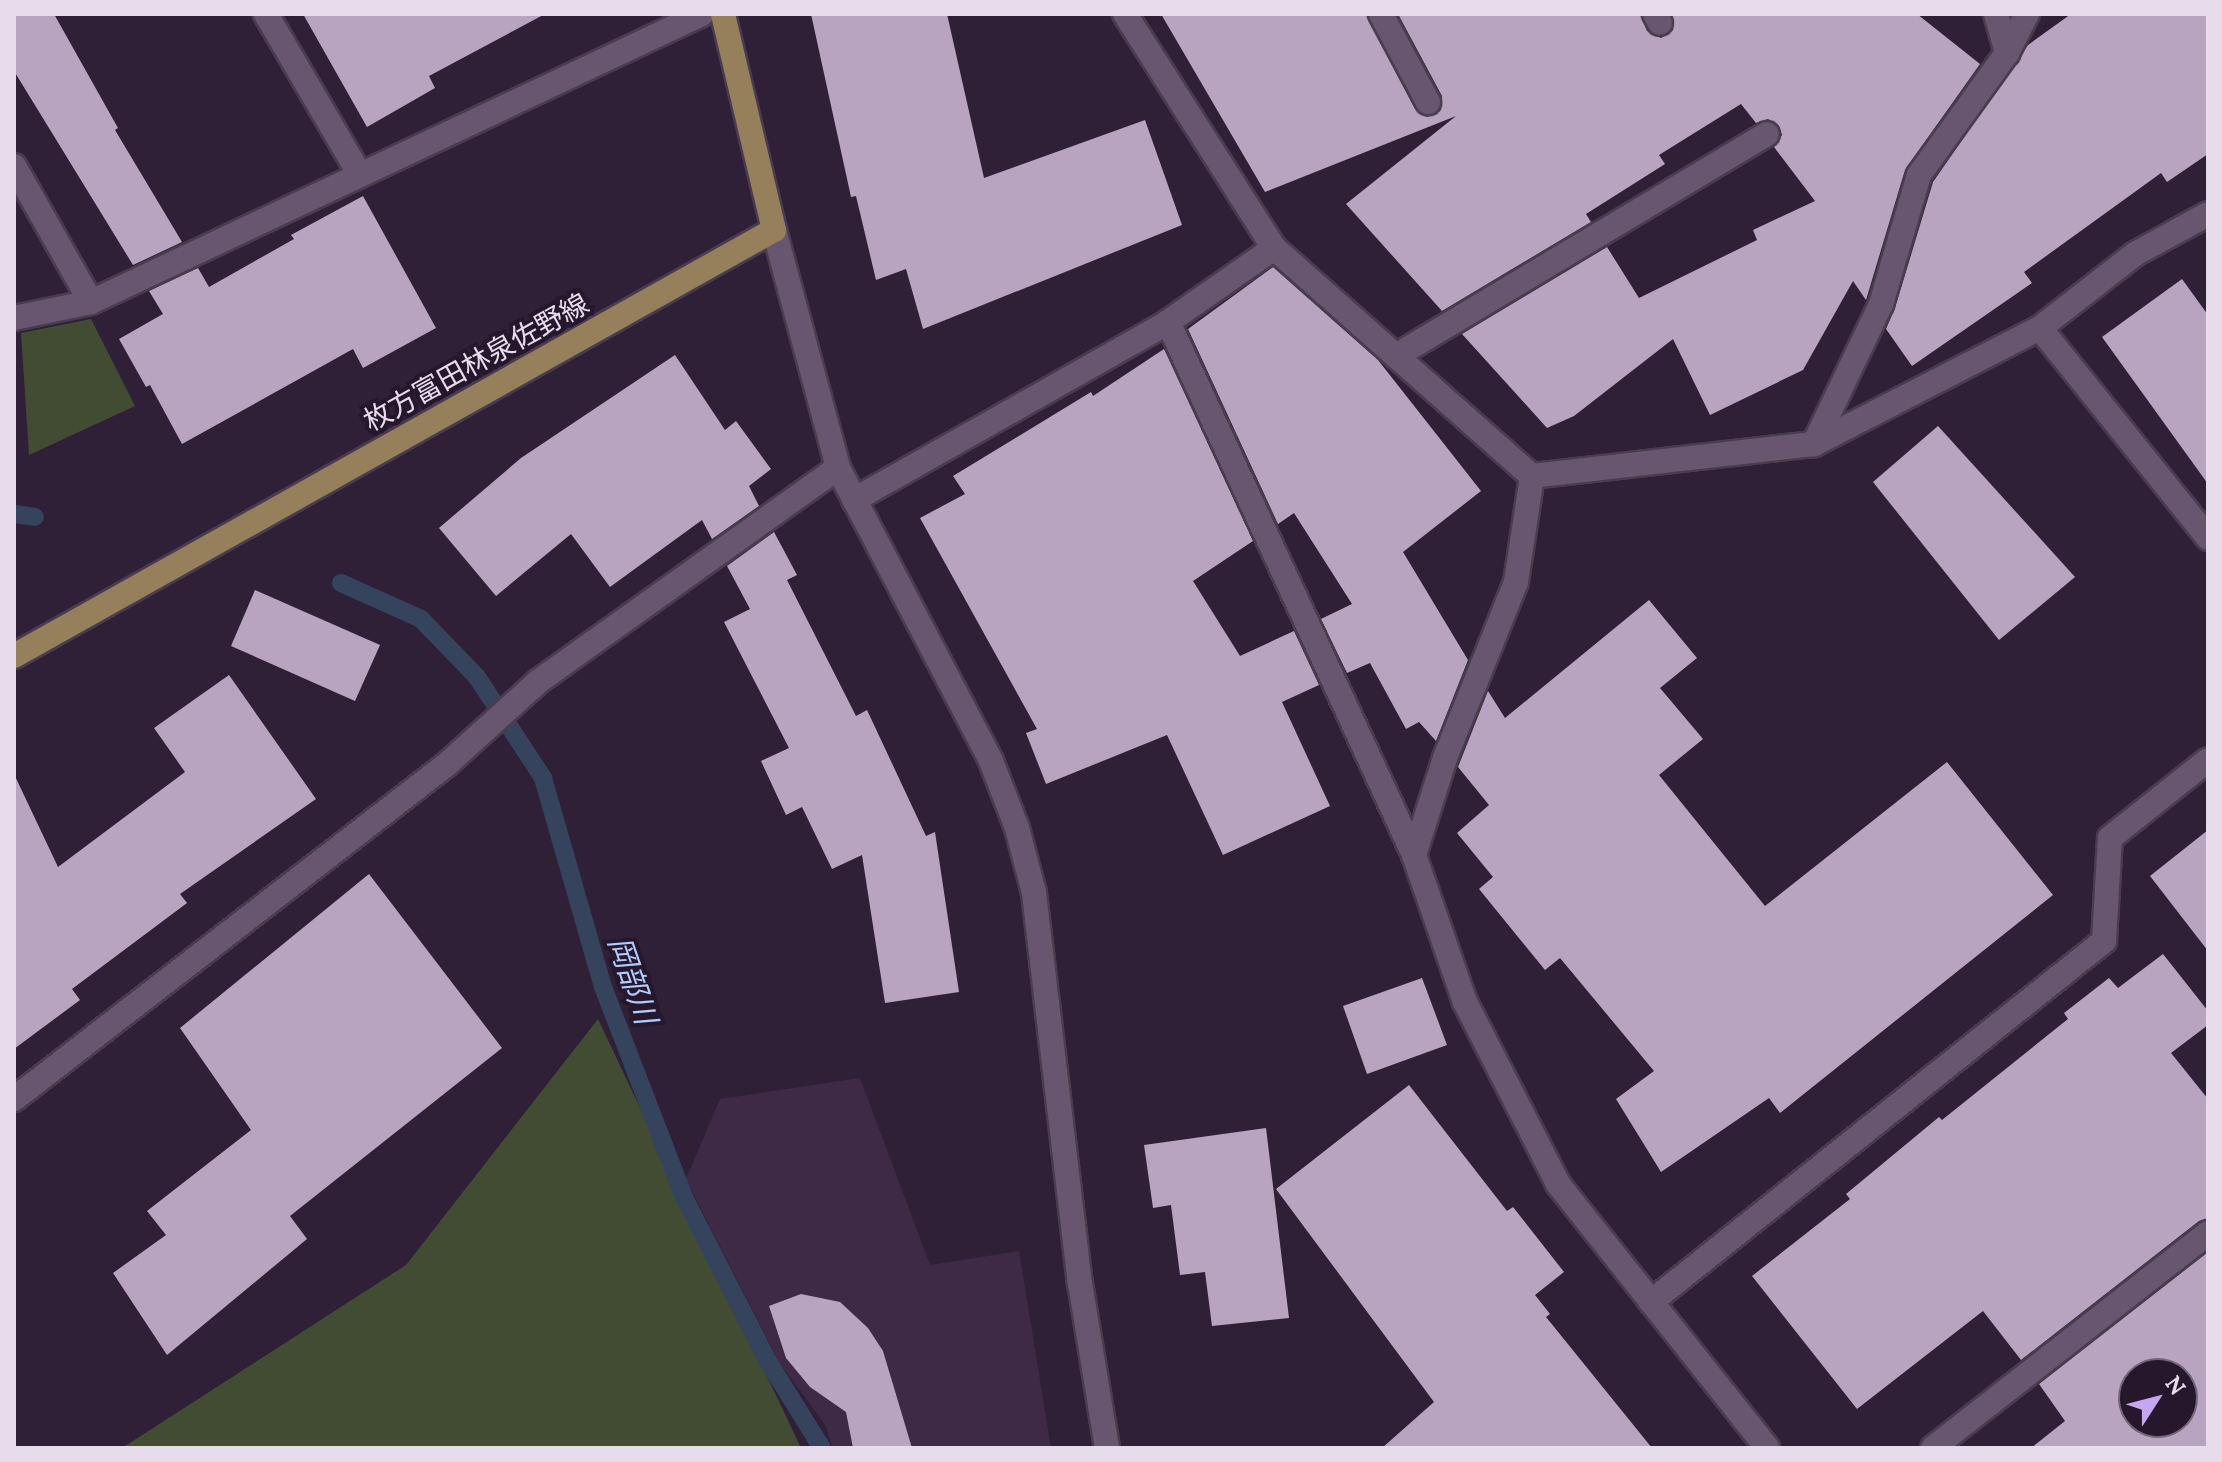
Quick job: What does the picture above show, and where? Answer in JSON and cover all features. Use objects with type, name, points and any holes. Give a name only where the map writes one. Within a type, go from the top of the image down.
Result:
[{"type":"main road","points":[[723,14],[774,230]]},
{"type":"main road","name":"枚方富田林泉佐野線","points":[[14,656],[774,230]]},
{"type":"street","points":[[266,14],[360,175]]},
{"type":"street","points":[[14,318],[91,302],[702,14]]},
{"type":"street","points":[[1125,14],[1274,248],[1532,476],[1814,444],[2040,328],[2135,254],[2208,214]]},
{"type":"street","points":[[1381,14],[1428,102]]},
{"type":"street","points":[[1996,14],[2007,53]]},
{"type":"street","points":[[1814,444],[1881,304],[1919,175],[2007,53],[2027,14]]},
{"type":"street","points":[[1396,356],[1767,134]]},
{"type":"street","points":[[14,166],[91,302]]},
{"type":"street","points":[[774,230],[838,468],[991,761],[1024,854],[1034,893],[1080,1283],[1107,1448]]},
{"type":"street","points":[[854,500],[1168,322],[1274,248]]},
{"type":"street","points":[[1168,322],[1414,855],[1465,1002],[1558,1184],[1767,1448]]},
{"type":"street","points":[[2040,328],[2208,538]]},
{"type":"street","points":[[14,1099],[446,765],[539,681],[838,468]]},
{"type":"street","points":[[1414,855],[1445,758],[1516,582],[1532,476]]},
{"type":"street","points":[[1651,1302],[2104,941],[2110,838],[2208,760]]},
{"type":"street","points":[[1933,1448],[2208,1233]]},
{"type":"shaded area","points":[[860,1078],[930,1265],[1019,1251],[1051,1448],[832,1448],[826,1426],[779,1362],[686,1179],[720,1099]]},
{"type":"green space","points":[[91,319],[135,406],[29,455],[21,333]]},
{"type":"green space","points":[[598,1019],[801,1448],[122,1448],[406,1265]]},
{"type":"building","points":[[14,14],[54,14],[118,128],[115,130],[182,242],[133,265],[14,71]]},
{"type":"building","points":[[303,14],[545,14],[429,76],[435,88],[367,127]]},
{"type":"building","points":[[811,14],[947,14],[984,178],[1145,120],[1182,225],[923,329],[906,269],[876,280],[856,196],[851,197]]},
{"type":"building","points":[[1161,14],[1366,14],[1415,109],[1427,117],[1440,111],[1442,96],[1398,14],[1640,14],[1647,31],[1661,38],[1673,30],[1672,14],[1917,14],[1980,64],[1905,170],[1866,300],[1853,281],[1803,370],[1710,415],[1673,339],[1574,416],[1547,428],[1462,334],[1607,247],[1639,298],[1757,240],[1753,230],[1815,201],[1774,147],[1782,135],[1779,126],[1768,119],[1756,123],[1741,104],[1659,155],[1665,164],[1586,214],[1591,222],[1442,311],[1346,204],[1456,116],[1265,192]]},
{"type":"building","points":[[2071,14],[2208,14],[2208,154],[2167,182],[2161,173],[2024,272],[2032,283],[1912,366],[1886,329],[1933,182],[2028,45]]},
{"type":"building","points":[[363,196],[436,328],[363,368],[353,349],[182,444],[150,385],[146,387],[119,339],[163,314],[149,291],[198,268],[209,287],[294,239],[291,235]]},
{"type":"building","points":[[1273,267],[1378,360],[1481,491],[1403,552],[1468,660],[1436,741],[1419,722],[1406,729],[1370,663],[1347,673],[1321,619],[1352,604],[1294,513],[1278,524],[1188,329]]},
{"type":"building","points":[[2182,279],[2208,315],[2208,484],[2102,337]]},
{"type":"building","points":[[1164,349],[1253,541],[1193,581],[1240,656],[1294,631],[1319,685],[1282,702],[1330,806],[1223,855],[1167,735],[1046,784],[1026,733],[1037,729],[920,518],[965,494],[953,476],[1091,392],[1093,396]]},
{"type":"building","points":[[675,355],[725,430],[736,421],[771,469],[749,486],[759,506],[712,539],[702,520],[610,587],[571,534],[496,596],[439,528],[521,458]]},
{"type":"building","points":[[1938,426],[2075,577],[1999,640],[1873,482]]},
{"type":"building","points":[[774,532],[797,575],[787,580],[856,716],[867,710],[926,836],[935,832],[959,992],[885,1003],[862,855],[832,869],[802,807],[786,815],[761,761],[789,748],[724,622],[750,609],[727,566]]},
{"type":"building","points":[[255,590],[380,645],[355,701],[231,646]]},
{"type":"building","points":[[1649,600],[1697,658],[1660,688],[1703,739],[1659,775],[1765,906],[1947,762],[2053,895],[1780,1113],[1769,1098],[1661,1172],[1616,1099],[1654,1071],[1560,958],[1545,970],[1479,889],[1493,877],[1457,833],[1489,805],[1458,767],[1488,691],[1505,718]]},
{"type":"building","points":[[229,675],[316,799],[180,894],[187,903],[72,989],[80,1000],[14,1049],[14,774],[58,867],[185,772],[154,728]]},
{"type":"building","points":[[2208,830],[2208,951],[2150,876]]},
{"type":"building","points":[[369,874],[502,1048],[290,1216],[307,1239],[167,1355],[113,1273],[166,1235],[147,1211],[251,1130],[180,1028]]},
{"type":"building","points":[[2163,954],[2208,1011],[2208,1025],[2171,1053],[2208,1099],[2208,1218],[2199,1221],[2021,1360],[1983,1311],[1857,1409],[1752,1276],[1850,1199],[1846,1194],[1939,1117],[1942,1120],[2068,1019],[2064,1013],[2109,978],[2118,988]]},
{"type":"building","points":[[1422,978],[1447,1045],[1367,1074],[1343,1006]]},
{"type":"building","points":[[1409,1085],[1507,1211],[1513,1207],[1564,1272],[1535,1295],[1550,1314],[1546,1317],[1652,1448],[1382,1448],[1434,1402],[1276,1189]]},
{"type":"building","points":[[1266,1128],[1289,1318],[1212,1326],[1205,1272],[1180,1275],[1171,1205],[1153,1208],[1144,1145]]},
{"type":"building","points":[[2208,1252],[2208,1448],[2031,1448],[2065,1421],[2039,1384]]},
{"type":"building","points":[[801,1294],[840,1302],[868,1328],[883,1351],[912,1448],[853,1448],[846,1412],[810,1387],[786,1358],[769,1306]]},
{"type":"waterway","name":"岡部川","points":[[14,514],[35,517]]},
{"type":"waterway","name":"岡部川","points":[[341,583],[421,619],[477,677],[543,778],[603,987],[684,1197],[768,1361],[822,1448]]}]
